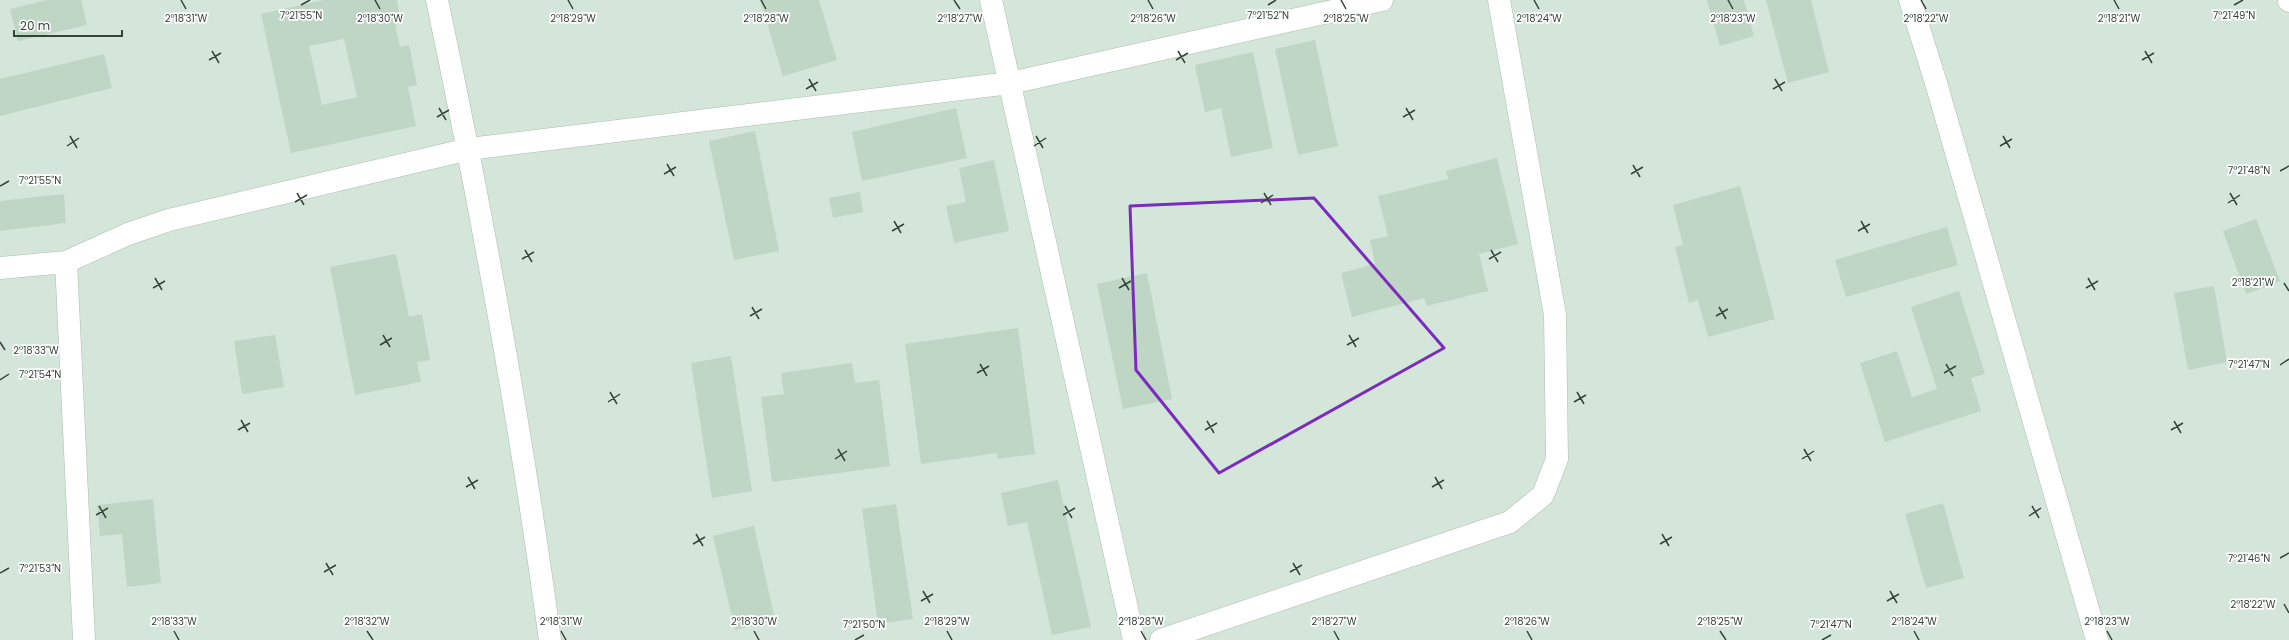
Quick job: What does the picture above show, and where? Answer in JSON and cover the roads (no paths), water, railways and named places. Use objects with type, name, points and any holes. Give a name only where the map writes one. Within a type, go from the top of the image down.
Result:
[{"type":"street","points":[[437,0],[469,150],[536,540],[550,640]]},
{"type":"street","points":[[991,0],[1134,640]]},
{"type":"street","points":[[0,268],[66,262],[128,234],[169,220],[469,150],[1010,83],[1382,0]]},
{"type":"street","points":[[1161,640],[1510,522],[1543,495],[1557,459],[1555,315],[1499,0]]},
{"type":"street","points":[[1910,0],[1938,91],[2097,640]]},
{"type":"street","points":[[66,262],[84,640]]}]
